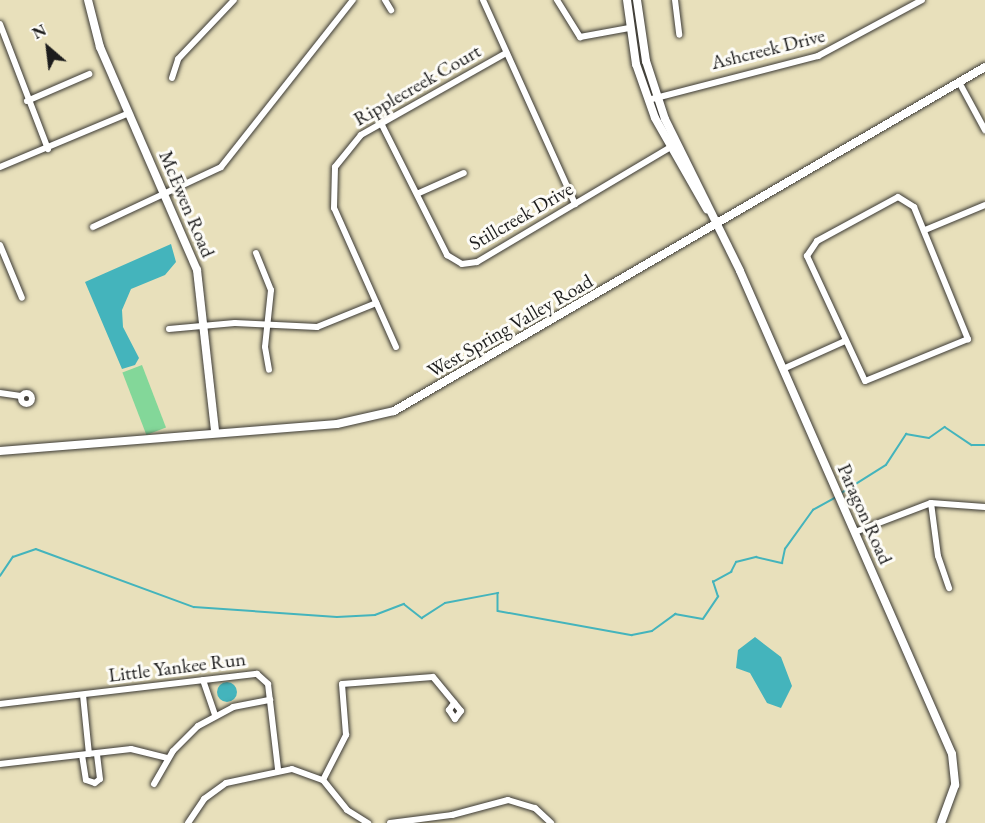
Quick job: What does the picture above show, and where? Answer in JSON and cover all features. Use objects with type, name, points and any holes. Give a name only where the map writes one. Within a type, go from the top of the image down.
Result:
[{"type":"street","name":"McEwen Road","points":[[88,0],[96,35],[197,270],[206,326],[215,432]]},
{"type":"street","points":[[172,78],[178,59],[234,0]]},
{"type":"street","points":[[93,226],[165,195],[230,160],[268,102],[327,39],[353,0]]},
{"type":"street","points":[[385,0],[391,10]]},
{"type":"street","points":[[483,0],[575,204]]},
{"type":"street","points":[[557,0],[576,36],[629,28]]},
{"type":"street","name":"Paragon Road","points":[[627,0],[629,28],[652,99],[673,146],[717,223],[951,754],[955,785],[941,823]]},
{"type":"street","name":"Paragon Road","points":[[637,0],[652,99]]},
{"type":"street","points":[[675,0],[679,35]]},
{"type":"street","name":"Ashcreek Drive","points":[[652,99],[818,56],[922,0]]},
{"type":"street","points":[[0,24],[27,101],[48,149]]},
{"type":"street","name":"Ripplecreek Court","points":[[396,347],[334,208],[330,184],[345,151],[381,123],[506,53]]},
{"type":"street","name":"West Spring Valley Road","points":[[0,451],[345,423],[394,411],[985,67]]},
{"type":"street","points":[[27,101],[88,74]]},
{"type":"street","points":[[959,82],[985,130]]},
{"type":"street","points":[[0,167],[48,149],[129,113]]},
{"type":"street","name":"Stillcreek Drive","points":[[381,123],[419,193],[447,255],[462,264],[477,262],[673,146]]},
{"type":"street","points":[[419,193],[464,173]]},
{"type":"street","points":[[898,197],[910,201],[925,230],[968,339],[872,382],[861,378],[845,341],[808,264],[809,249],[898,197]]},
{"type":"street","points":[[925,230],[985,205]]},
{"type":"street","points":[[0,245],[22,298]]},
{"type":"street","points":[[256,253],[270,280],[267,326],[269,370]]},
{"type":"street","points":[[169,329],[206,326],[316,327],[376,303]]},
{"type":"street","points":[[783,369],[845,341]]},
{"type":"street","points":[[0,393],[21,396]]},
{"type":"street","points":[[855,532],[931,503],[985,507]]},
{"type":"street","points":[[931,503],[938,556],[949,588]]},
{"type":"street","name":"Little Yankee Run","points":[[0,704],[257,674],[267,681],[278,769]]},
{"type":"street","points":[[323,780],[346,735],[342,684],[433,677],[454,703]]},
{"type":"street","points":[[203,680],[215,715]]},
{"type":"street","points":[[83,695],[89,754]]},
{"type":"street","points":[[154,783],[168,758],[215,715],[270,700]]},
{"type":"street","points":[[0,764],[139,750],[168,758]]},
{"type":"street","points":[[188,823],[219,787],[278,769],[301,770],[323,780],[347,810],[369,823]]},
{"type":"street","points":[[390,823],[452,815],[508,800],[535,808],[551,823]]},
{"type":"green space","points":[[142,365],[166,428],[146,435],[122,373]]},
{"type":"water","points":[[171,244],[176,262],[165,275],[131,289],[122,310],[123,327],[139,358],[135,365],[122,369],[85,282]]},
{"type":"water","points":[[755,637],[781,657],[792,686],[781,708],[767,703],[750,673],[736,668],[738,650]]},
{"type":"water","points":[[227,682],[234,685],[237,692],[234,699],[227,702],[220,699],[217,692],[220,685]]},
{"type":"waterway","points":[[840,494],[886,465],[906,434],[929,438],[945,427],[972,445],[985,445]]},
{"type":"waterway","points":[[0,576],[13,557],[36,549],[194,607],[337,617],[375,615],[404,604],[422,618],[445,603],[498,593],[498,611],[632,635],[652,631],[675,614],[703,619],[718,597],[713,582],[731,572],[736,562],[756,557],[782,563],[785,549],[813,510],[836,497]]}]
